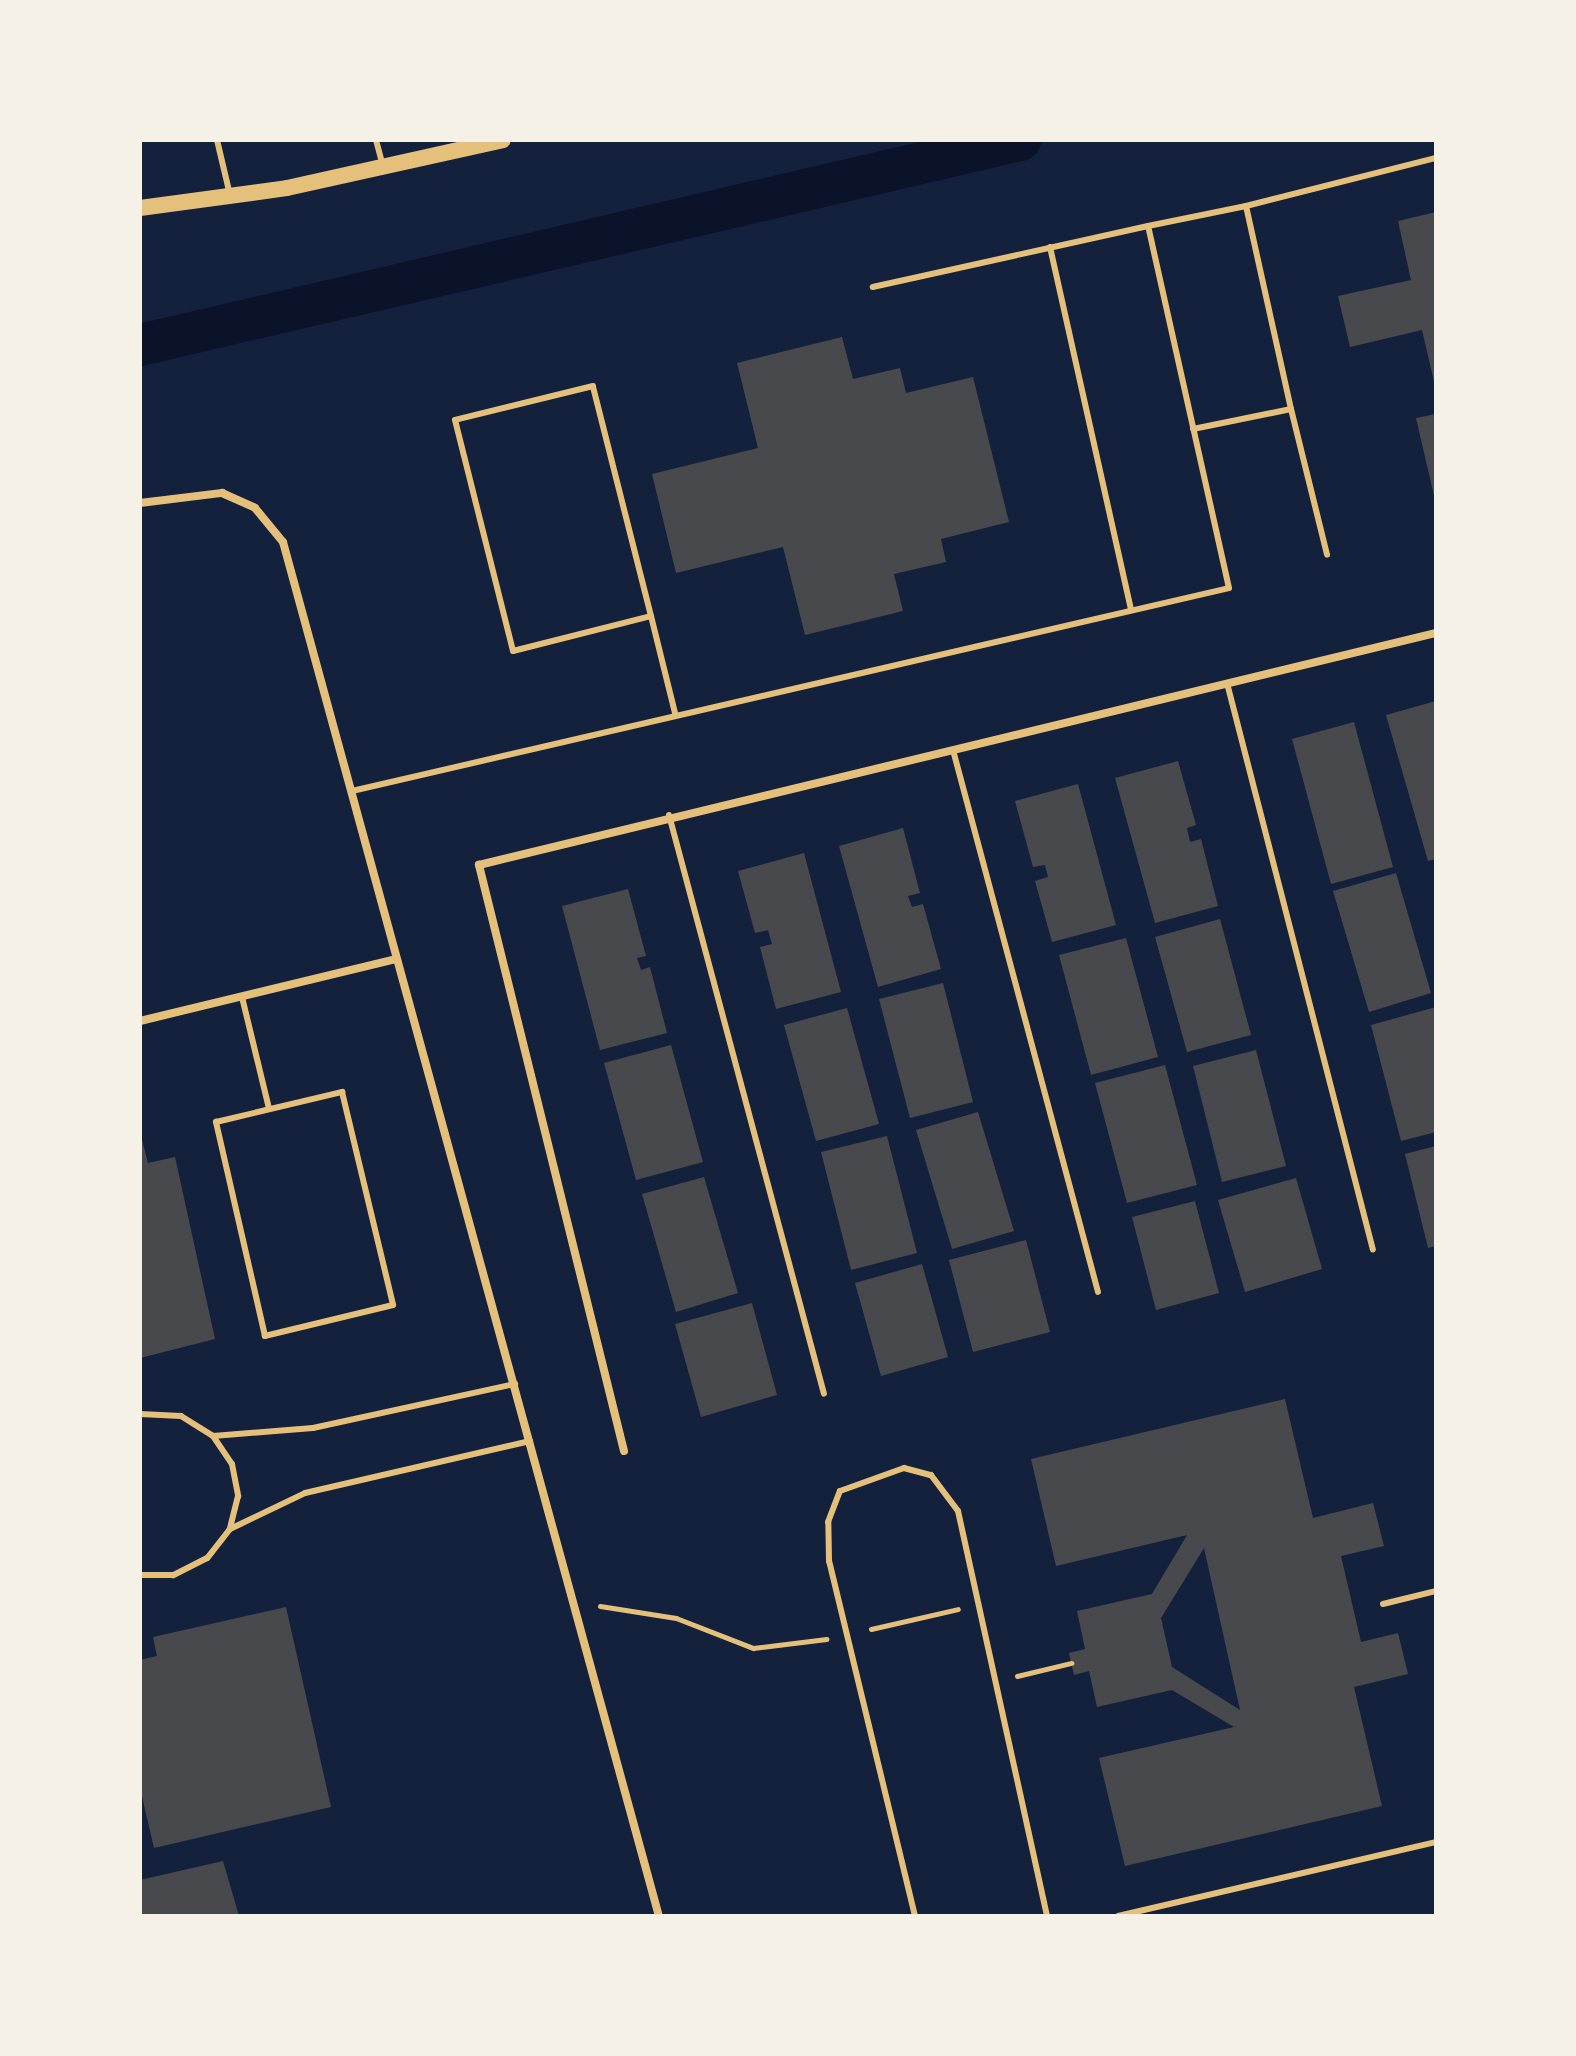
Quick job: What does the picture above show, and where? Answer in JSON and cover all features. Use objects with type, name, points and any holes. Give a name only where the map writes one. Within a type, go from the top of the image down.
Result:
[{"type":"main road","points":[[140,208],[231,197],[500,140]]},
{"type":"street","points":[[140,503],[222,493],[270,523],[290,562],[659,1916]]},
{"type":"street","points":[[624,1451],[479,865],[669,815],[1436,633]]},
{"type":"street","points":[[140,1021],[396,959]]},
{"type":"lane","points":[[217,140],[231,197]]},
{"type":"lane","points":[[376,140],[383,167]]},
{"type":"lane","points":[[873,287],[1246,206],[1436,158]]},
{"type":"lane","points":[[1246,206],[1327,555]]},
{"type":"lane","points":[[352,791],[675,713],[1229,588],[1148,226]]},
{"type":"lane","points":[[1050,247],[1131,610]]},
{"type":"lane","points":[[651,616],[513,651],[455,420],[593,386],[651,616],[675,713]]},
{"type":"lane","points":[[1193,429],[1291,409]]},
{"type":"lane","points":[[1227,683],[1373,1250]]},
{"type":"lane","points":[[953,750],[1098,1292]]},
{"type":"lane","points":[[669,815],[824,1394]]},
{"type":"lane","points":[[242,997],[269,1109]]},
{"type":"lane","points":[[342,1092],[393,1305],[265,1336],[216,1122],[269,1109],[342,1092]]},
{"type":"lane","points":[[213,1436],[313,1428],[515,1384]]},
{"type":"lane","points":[[140,1414],[181,1416],[213,1436],[232,1464],[238,1496],[230,1529],[207,1558],[173,1575],[140,1575]]},
{"type":"lane","points":[[230,1529],[305,1493],[530,1441]]},
{"type":"lane","points":[[915,1916],[847,1635],[828,1522],[840,1491],[867,1476],[904,1468],[946,1488],[979,1604],[1047,1916]]},
{"type":"lane","points":[[1383,1604],[1436,1591]]},
{"type":"lane","points":[[1118,1916],[1436,1842]]},
{"type":"path","points":[[576,1605],[658,1613],[753,1648],[847,1635],[979,1604]]},
{"type":"path","points":[[996,1681],[1071,1663]]},
{"type":"building","points":[[1436,212],[1435,386],[1422,330],[1350,347],[1338,296],[1411,280],[1398,221]]},
{"type":"building","points":[[842,337],[853,379],[900,368],[906,393],[973,377],[1009,522],[941,539],[946,562],[894,574],[903,611],[805,635],[783,547],[676,573],[652,474],[758,448],[737,363]]},
{"type":"building","points":[[1436,414],[1436,500],[1435,500],[1416,418]]},
{"type":"building","points":[[1436,701],[1436,859],[1428,861],[1386,715]]},
{"type":"building","points":[[1354,722],[1393,867],[1331,884],[1292,739]]},
{"type":"building","points":[[1178,761],[1196,825],[1187,828],[1190,842],[1201,839],[1218,906],[1155,923],[1115,778]]},
{"type":"building","points":[[1078,784],[1116,925],[1052,942],[1035,881],[1048,877],[1045,865],[1033,867],[1015,801]]},
{"type":"building","points":[[903,828],[920,893],[908,896],[912,907],[923,904],[941,969],[878,987],[839,846]]},
{"type":"building","points":[[804,853],[841,992],[776,1009],[760,947],[772,944],[768,930],[755,933],[738,871]]},
{"type":"building","points":[[1396,873],[1431,993],[1369,1012],[1333,891]]},
{"type":"building","points":[[628,889],[646,956],[637,958],[641,970],[650,967],[667,1033],[600,1050],[562,906]]},
{"type":"building","points":[[1220,919],[1251,1035],[1187,1052],[1155,937]]},
{"type":"building","points":[[1126,938],[1158,1057],[1091,1075],[1059,955]]},
{"type":"building","points":[[943,983],[973,1102],[910,1118],[879,999]]},
{"type":"building","points":[[1436,1007],[1436,1132],[1401,1141],[1371,1025]]},
{"type":"building","points":[[847,1008],[879,1124],[816,1141],[784,1025]]},
{"type":"building","points":[[671,1045],[703,1162],[636,1180],[604,1063]]},
{"type":"building","points":[[1256,1050],[1286,1166],[1222,1182],[1193,1066]]},
{"type":"building","points":[[1165,1065],[1197,1185],[1127,1203],[1095,1083]]},
{"type":"building","points":[[978,1112],[1014,1231],[952,1249],[916,1130]]},
{"type":"building","points":[[140,1132],[148,1163],[175,1157],[215,1339],[140,1358]]},
{"type":"building","points":[[887,1136],[917,1253],[851,1270],[821,1152]]},
{"type":"building","points":[[1436,1146],[1436,1246],[1428,1248],[1405,1154]]},
{"type":"building","points":[[704,1177],[738,1293],[676,1312],[642,1194]]},
{"type":"building","points":[[1296,1178],[1322,1269],[1245,1292],[1218,1200]]},
{"type":"building","points":[[1195,1201],[1219,1293],[1156,1310],[1132,1217]]},
{"type":"building","points":[[1026,1240],[1050,1332],[973,1352],[949,1260]]},
{"type":"building","points":[[922,1264],[948,1357],[881,1376],[855,1283]]},
{"type":"building","points":[[752,1303],[777,1395],[701,1417],[675,1324]]},
{"type":"building","points":[[1285,1399],[1313,1518],[1373,1503],[1384,1546],[1341,1556],[1361,1642],[1398,1633],[1408,1674],[1354,1687],[1382,1806],[1125,1866],[1099,1758],[1234,1727],[1172,1690],[1097,1707],[1089,1671],[1074,1675],[1069,1653],[1085,1649],[1077,1611],[1152,1594],[1187,1535],[1056,1566],[1031,1459]],"holes":[[[1204,1548],[1240,1710],[1172,1667],[1161,1618]]]},
{"type":"building","points":[[286,1607],[331,1807],[154,1848],[140,1788],[140,1660],[157,1656],[153,1637]]},
{"type":"building","points":[[223,1861],[239,1916],[140,1916],[140,1880]]},
{"type":"waterway","points":[[140,345],[1020,140]]}]
